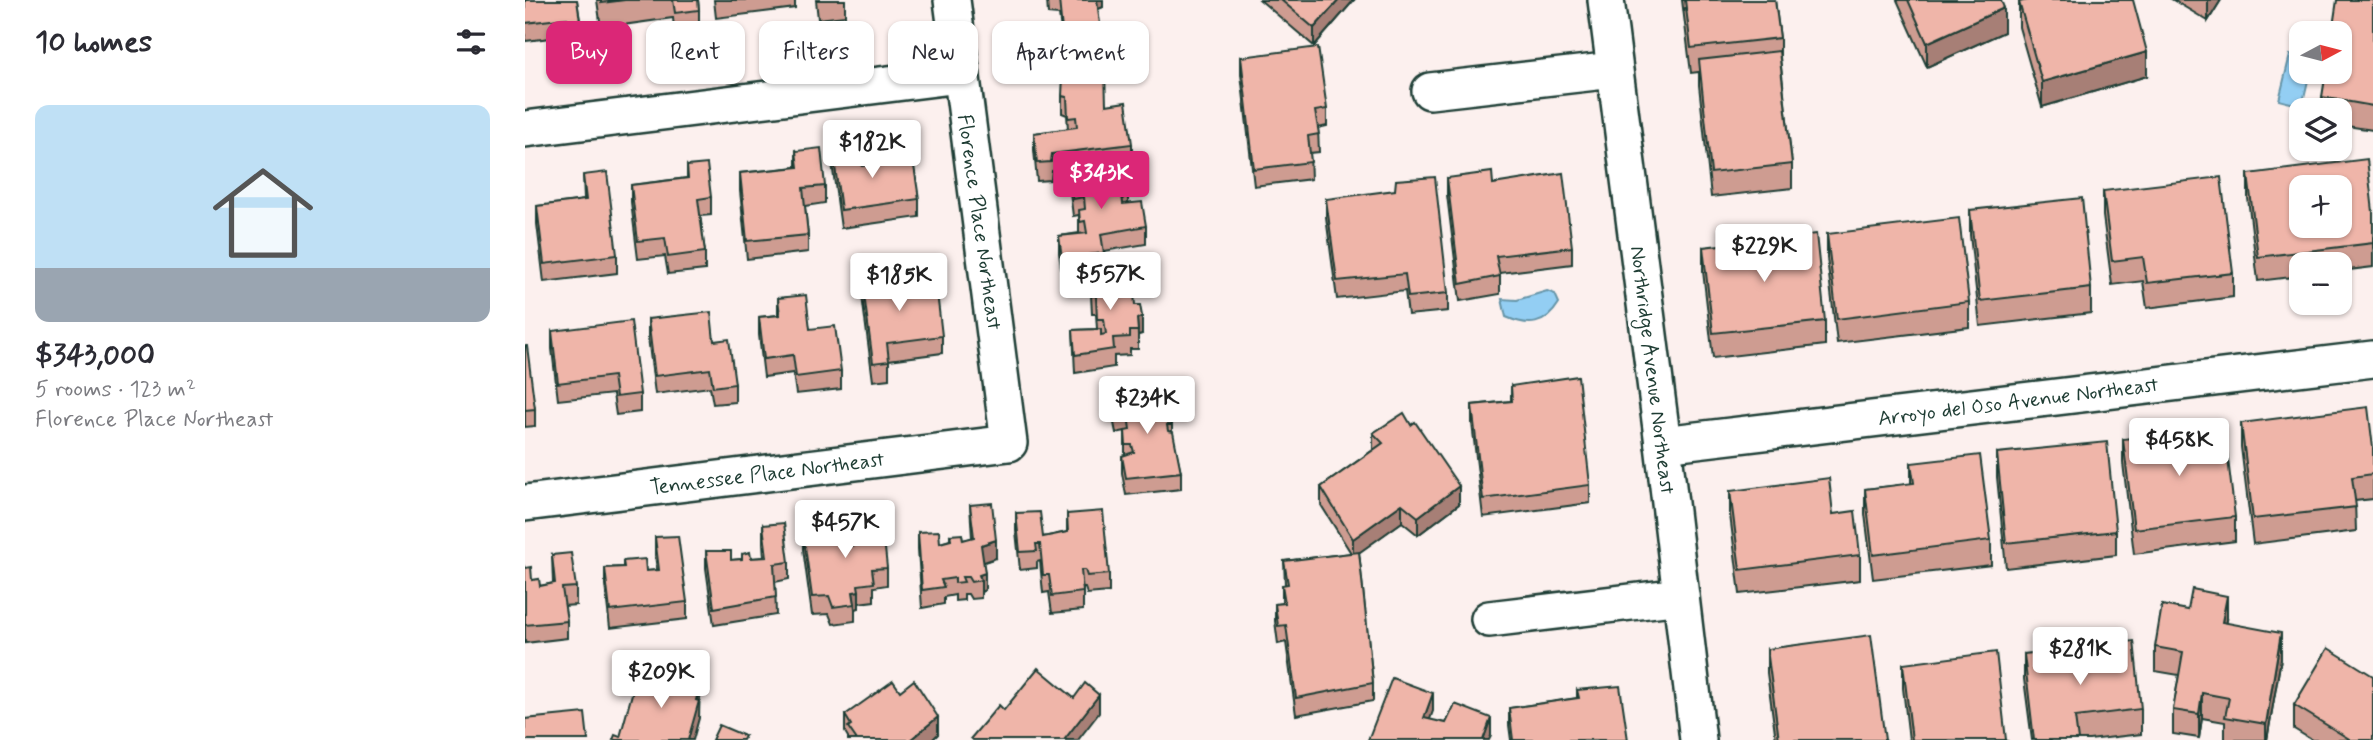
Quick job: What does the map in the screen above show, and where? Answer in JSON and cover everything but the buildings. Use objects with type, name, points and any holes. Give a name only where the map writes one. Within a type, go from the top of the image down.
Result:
[{"type":"street","name":"Florence Place Northeast","points":[[952,0],[954,21]]},
{"type":"street","name":"Northridge Avenue Northeast","points":[[1605,0],[1663,444],[1698,740]]},
{"type":"street","points":[[1430,91],[1614,70]]},
{"type":"street","points":[[525,129],[888,84]]},
{"type":"street","name":"Florence Place Northeast","points":[[961,84],[1009,443]]},
{"type":"street","name":"Arroyo del Oso Avenue Northeast","points":[[1663,444],[2373,359]]},
{"type":"street","name":"Tennessee Place Northeast","points":[[525,503],[1009,443]]},
{"type":"street","points":[[1489,619],[1681,596]]},
{"type":"water","points":[[2289,59],[2289,84],[2307,84],[2304,98],[2289,98],[2289,103],[2279,100]]},
{"type":"water","points":[[1547,291],[1555,294],[1559,303],[1554,311],[1542,320],[1529,323],[1506,317],[1502,299],[1517,300]]}]
